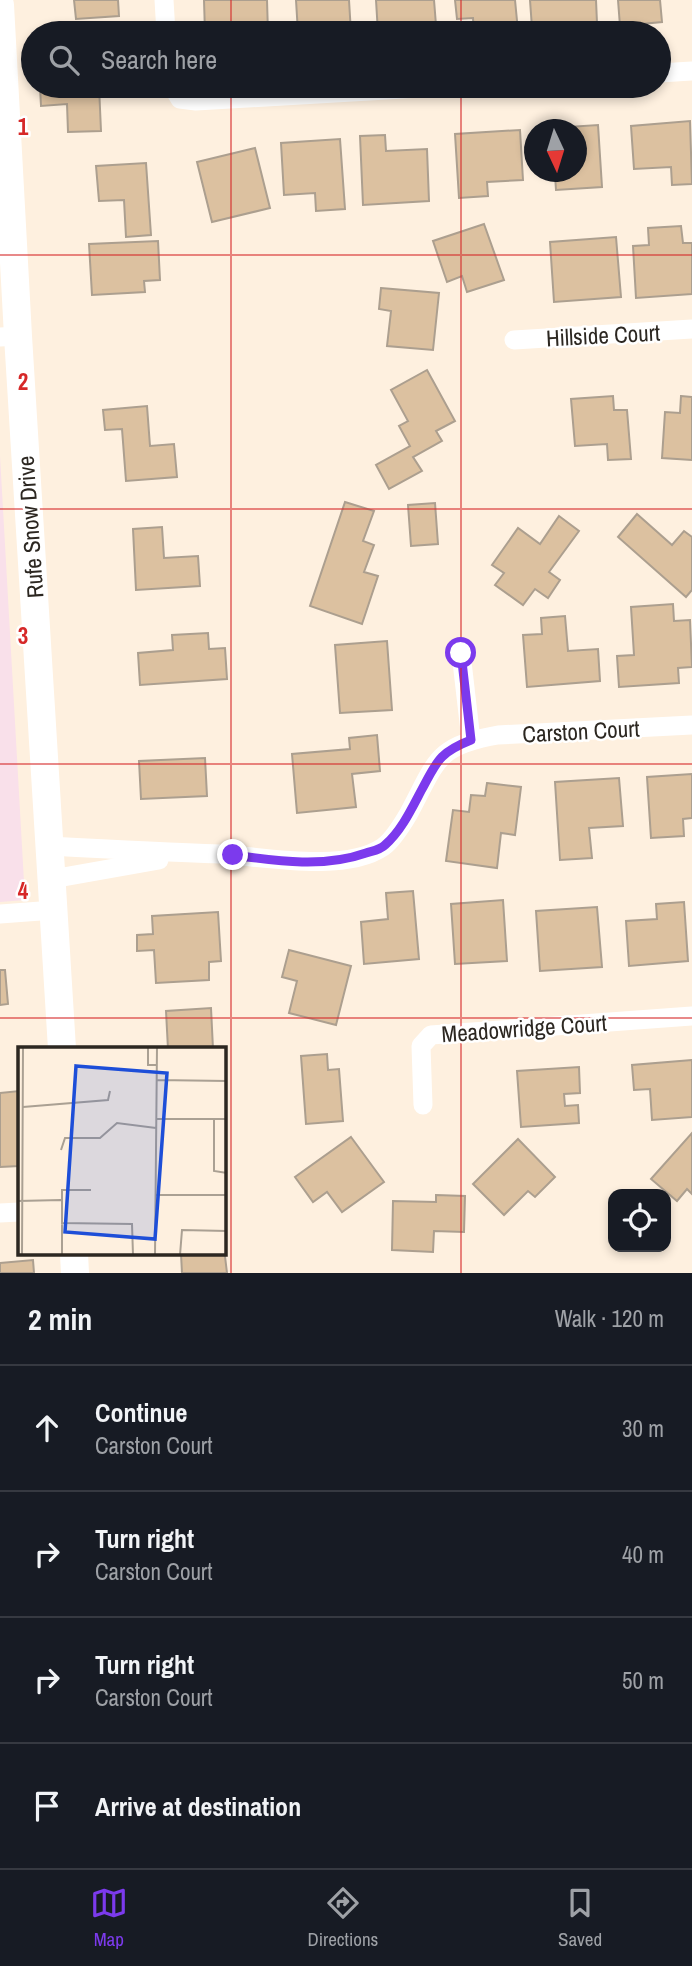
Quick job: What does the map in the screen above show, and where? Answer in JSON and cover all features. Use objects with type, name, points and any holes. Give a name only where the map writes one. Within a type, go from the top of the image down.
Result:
[{"type":"main road","name":"Rufe Snow Drive","points":[[0,5],[9,337],[50,846],[62,1047]]},
{"type":"main road","points":[[74,1255],[75,1273]]},
{"type":"street","points":[[164,0],[165,21]]},
{"type":"street","points":[[671,72],[692,71]]},
{"type":"street","points":[[179,98],[196,102],[260,98]]},
{"type":"street","name":"Hillside Court","points":[[514,340],[692,329]]},
{"type":"street","points":[[461,653],[471,740]]},
{"type":"street","name":"Carston Court","points":[[50,846],[275,860],[329,862],[349,859],[385,846],[403,823],[438,759],[450,748],[471,740],[498,735],[692,725]]},
{"type":"street","name":"Carston Court","points":[[52,879],[194,853]]},
{"type":"street","points":[[0,914],[54,910]]},
{"type":"street","name":"Meadowridge Court","points":[[423,1105],[421,1046],[431,1035],[692,1016]]},
{"type":"street","points":[[0,1213],[18,1212]]},
{"type":"shaded area","points":[[0,456],[25,900],[0,902]]},
{"type":"building","points":[[74,0],[118,0],[119,16],[76,19]]},
{"type":"building","points":[[204,0],[267,0],[268,21],[205,21]]},
{"type":"building","points":[[296,0],[349,0],[350,21],[297,21]]},
{"type":"building","points":[[376,0],[434,0],[436,21],[377,21]]},
{"type":"building","points":[[455,0],[515,0],[517,21],[457,19]]},
{"type":"building","points":[[530,0],[596,0],[597,21],[532,21]]},
{"type":"building","points":[[618,0],[660,0],[662,21],[620,21]]},
{"type":"building","points":[[41,98],[100,98],[101,131],[68,132],[67,104],[41,106]]},
{"type":"building","points":[[690,121],[692,184],[672,185],[671,167],[634,169],[631,126]]},
{"type":"building","points":[[598,125],[602,187],[556,190],[555,182],[587,182],[587,126]]},
{"type":"building","points":[[520,130],[523,180],[487,182],[488,196],[459,198],[455,134]]},
{"type":"building","points":[[385,135],[386,151],[427,149],[429,201],[363,205],[360,136]]},
{"type":"building","points":[[340,139],[345,209],[316,211],[315,193],[284,195],[281,143]]},
{"type":"building","points":[[255,148],[270,208],[212,222],[197,162]]},
{"type":"building","points":[[146,163],[151,235],[126,237],[124,200],[99,201],[96,166]]},
{"type":"building","points":[[484,224],[504,280],[467,292],[462,276],[447,282],[433,241]]},
{"type":"building","points":[[681,226],[683,243],[692,243],[692,294],[636,298],[633,246],[649,245],[648,228]]},
{"type":"building","points":[[616,237],[621,297],[554,302],[550,242]]},
{"type":"building","points":[[158,241],[160,280],[144,281],[145,292],[92,295],[89,244]]},
{"type":"building","points":[[381,288],[439,293],[433,350],[387,346],[391,311],[379,309]]},
{"type":"building","points":[[427,370],[455,421],[436,431],[442,441],[413,457],[422,471],[389,489],[376,465],[410,446],[399,426],[408,421],[391,390]]},
{"type":"building","points":[[613,396],[614,410],[627,410],[631,459],[608,460],[607,444],[575,446],[571,399]]},
{"type":"building","points":[[681,396],[692,397],[692,460],[662,458],[665,412],[680,413]]},
{"type":"building","points":[[147,406],[150,446],[174,444],[177,477],[126,481],[122,429],[105,430],[103,410]]},
{"type":"building","points":[[345,502],[374,511],[363,541],[374,545],[364,572],[378,576],[362,624],[310,606]]},
{"type":"building","points":[[435,503],[438,544],[411,546],[408,505]]},
{"type":"building","points":[[637,514],[672,545],[684,531],[692,537],[692,590],[686,597],[618,537]]},
{"type":"building","points":[[559,516],[579,531],[549,572],[560,580],[548,598],[535,589],[523,605],[495,585],[504,573],[492,565],[518,528],[540,544]]},
{"type":"building","points":[[162,527],[164,558],[198,556],[200,586],[136,590],[133,529]]},
{"type":"building","points":[[673,604],[674,621],[690,620],[692,667],[678,668],[679,683],[619,687],[617,656],[634,655],[631,607]]},
{"type":"building","points":[[565,616],[568,651],[598,649],[600,681],[527,687],[523,635],[542,634],[541,618]]},
{"type":"building","points":[[208,633],[209,649],[225,648],[227,679],[140,685],[138,653],[173,650],[172,635]]},
{"type":"building","points":[[387,641],[392,710],[340,713],[335,645]]},
{"type":"building","points":[[377,735],[380,771],[352,774],[356,807],[297,813],[292,754],[350,749],[349,738]]},
{"type":"building","points":[[205,758],[207,796],[141,799],[139,761]]},
{"type":"building","points":[[692,774],[692,818],[683,819],[684,836],[651,838],[647,777]]},
{"type":"building","points":[[619,778],[623,826],[589,828],[592,858],[560,860],[555,782]]},
{"type":"building","points":[[487,783],[521,787],[515,835],[501,833],[497,868],[446,861],[453,810],[469,812],[471,795],[485,796]]},
{"type":"building","points":[[413,891],[419,959],[364,964],[361,922],[388,919],[386,893]]},
{"type":"building","points":[[503,900],[507,961],[455,964],[451,904]]},
{"type":"building","points":[[684,902],[688,961],[629,966],[626,921],[657,919],[656,904]]},
{"type":"building","points":[[597,907],[602,967],[540,971],[536,911]]},
{"type":"building","points":[[218,912],[221,961],[209,962],[209,980],[156,983],[154,950],[137,951],[137,935],[153,934],[152,916]]},
{"type":"building","points":[[289,950],[351,966],[336,1025],[289,1013],[297,981],[282,977]]},
{"type":"building","points":[[0,970],[5,970],[8,1004],[0,1005]]},
{"type":"building","points":[[211,1008],[213,1047],[168,1047],[166,1011]]},
{"type":"building","points":[[327,1054],[328,1070],[339,1069],[343,1121],[306,1124],[301,1056]]},
{"type":"building","points":[[692,1060],[692,1117],[652,1120],[650,1089],[634,1090],[632,1065]]},
{"type":"building","points":[[579,1067],[580,1093],[564,1094],[565,1106],[578,1105],[579,1123],[521,1127],[517,1071]]},
{"type":"building","points":[[18,1091],[18,1166],[0,1167],[0,1093]]},
{"type":"building","points":[[692,1133],[692,1194],[687,1189],[677,1201],[671,1196],[671,1189],[663,1189],[651,1179]]},
{"type":"building","points":[[351,1137],[384,1182],[342,1212],[327,1192],[313,1202],[295,1177]]},
{"type":"building","points":[[518,1139],[555,1177],[535,1197],[528,1191],[504,1215],[473,1184]]},
{"type":"building","points":[[436,1195],[465,1196],[464,1232],[434,1231],[433,1252],[392,1250],[393,1201],[436,1202]]},
{"type":"building","points":[[181,1255],[225,1255],[227,1273],[182,1273]]},
{"type":"building","points":[[33,1260],[34,1273],[0,1273],[0,1263]]},
{"type":"route","points":[[233,855],[329,862],[349,859],[385,846],[403,823],[438,759],[450,748],[471,740],[461,653]]}]
